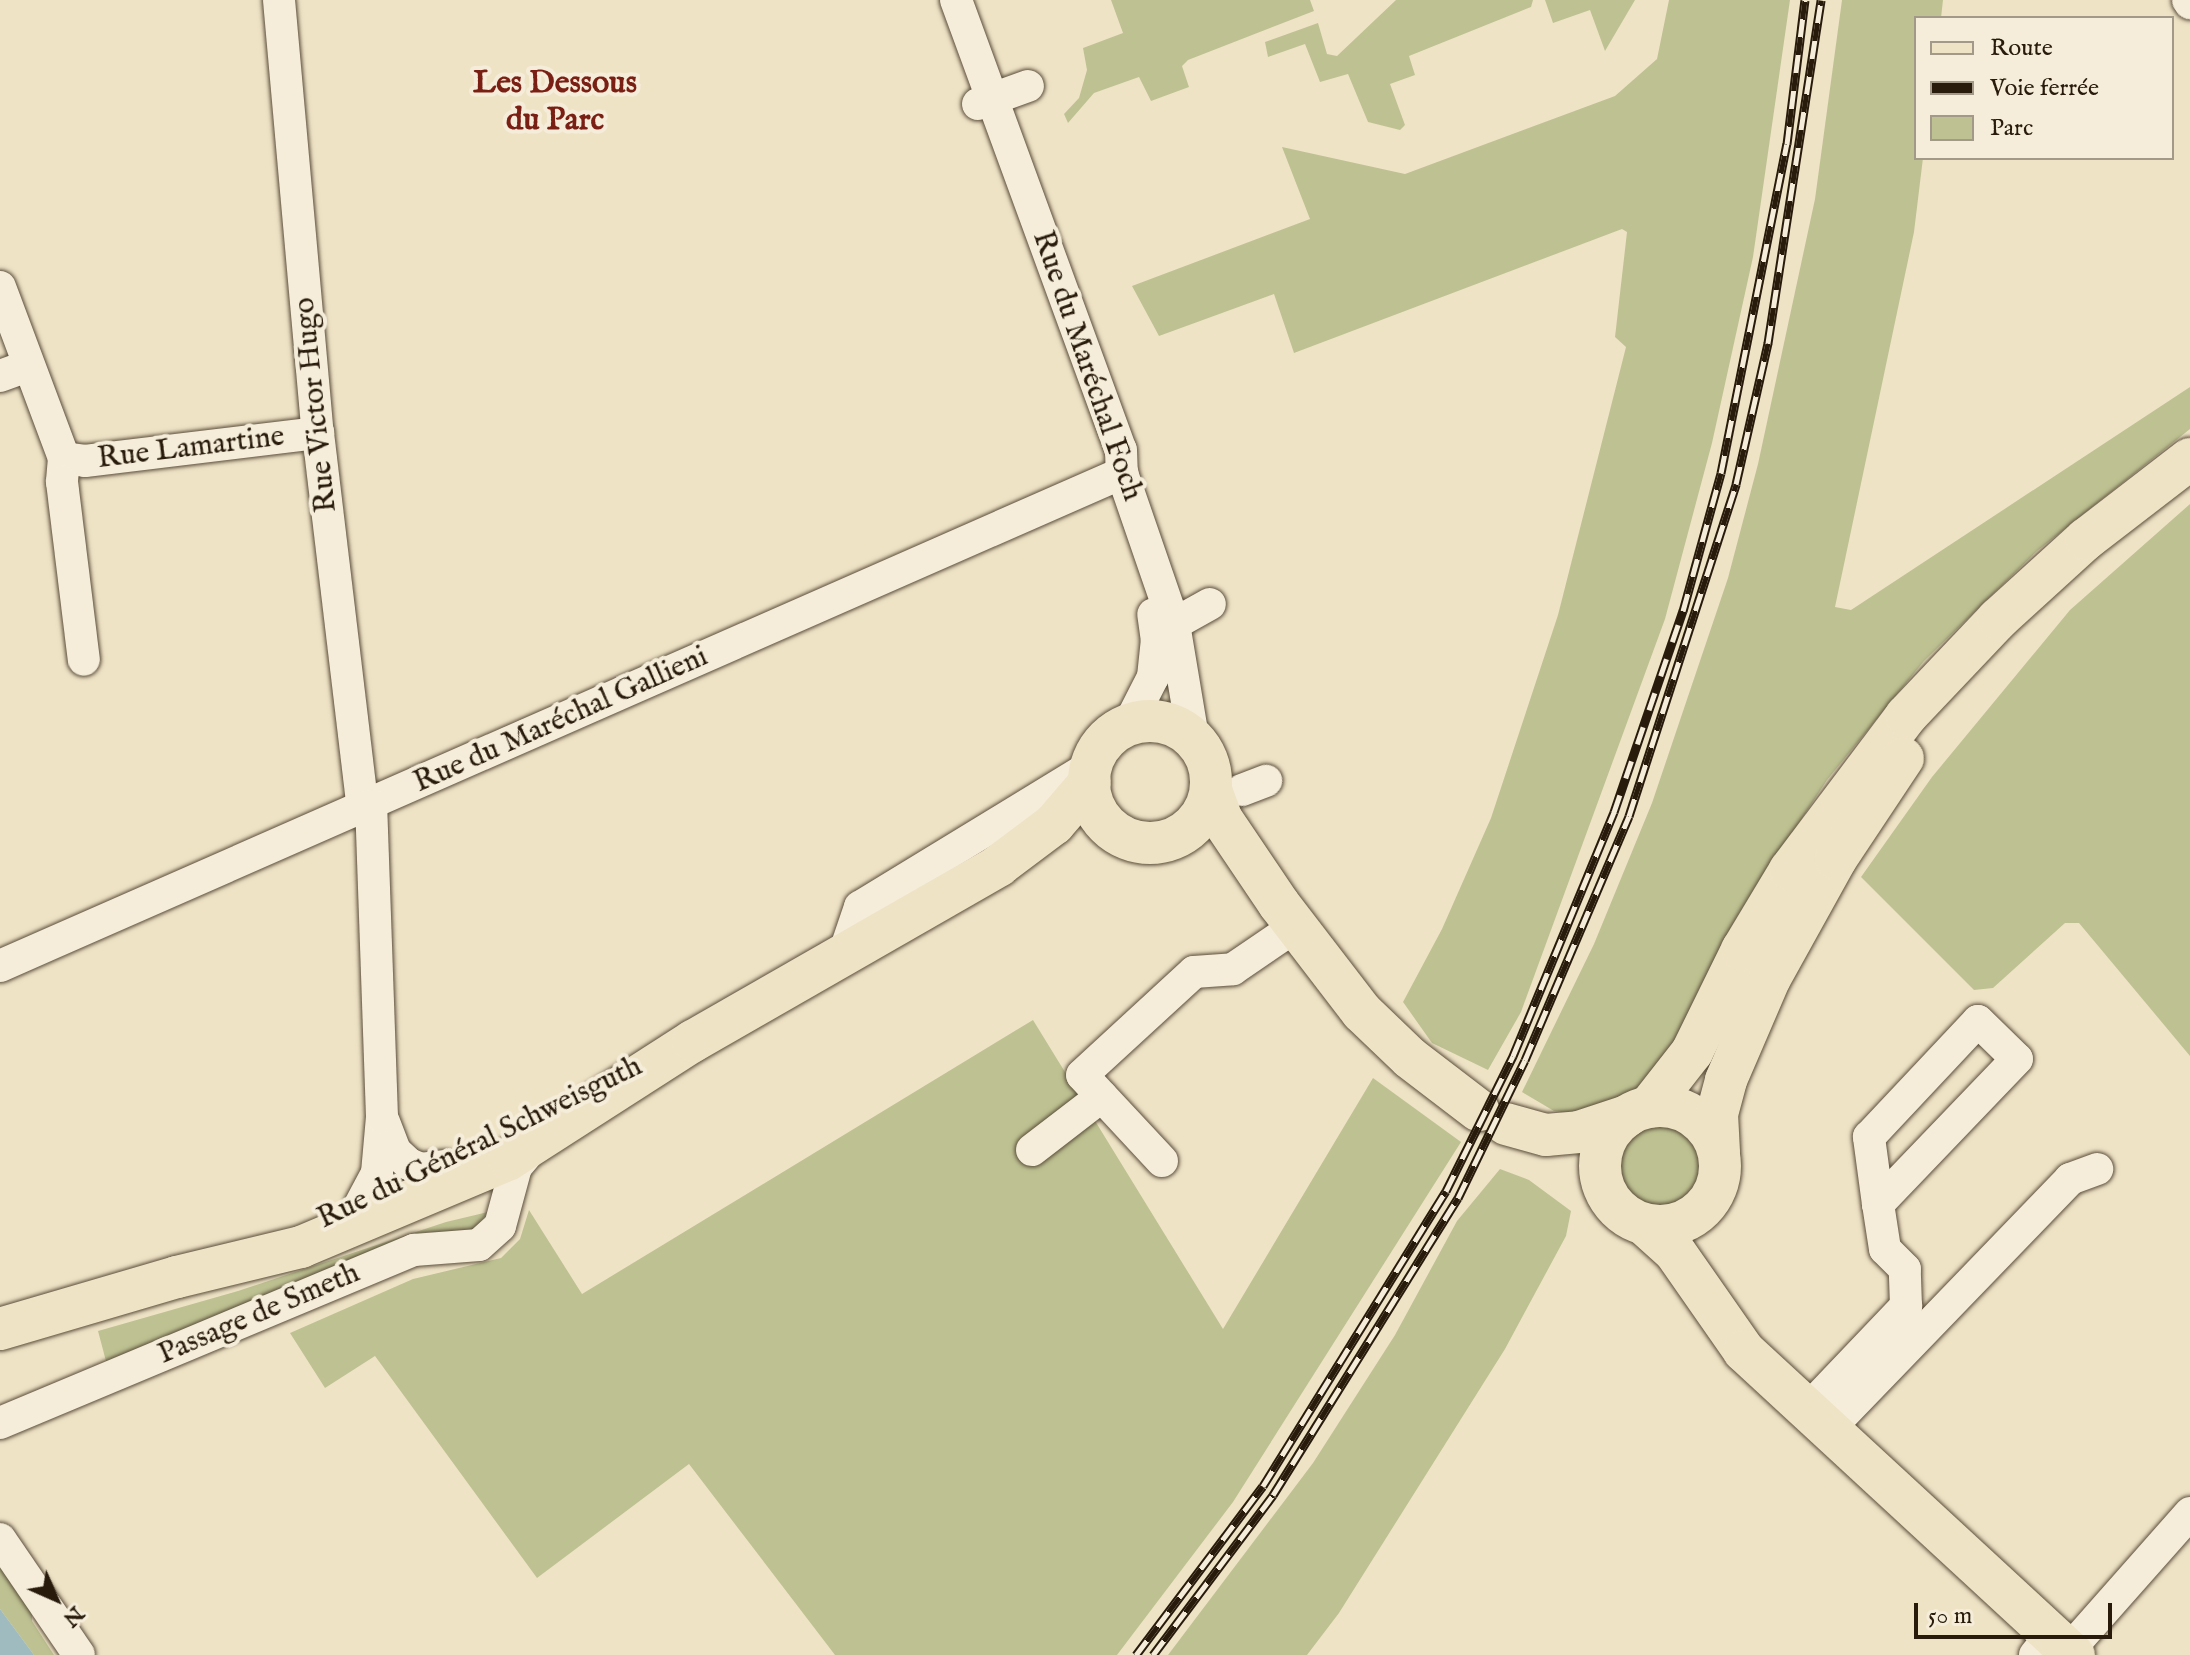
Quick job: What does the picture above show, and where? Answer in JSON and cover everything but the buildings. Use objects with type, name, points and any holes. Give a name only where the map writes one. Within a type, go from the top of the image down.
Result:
[{"type":"main road","points":[[2057,1649],[1744,1351],[1675,1252],[1645,1225],[1612,1202],[1603,1184],[1603,1146],[1692,1052],[1763,914],[1843,794],[1941,678],[2116,514],[2190,459]]},
{"type":"main road","points":[[1645,1225],[1675,1224],[1703,1209],[1719,1183],[1717,1114],[1726,1080],[1799,924],[1922,728],[2038,584]]},
{"type":"main road","points":[[1162,722],[1193,738],[1208,762],[1240,787],[1177,837],[1147,843],[1118,834],[1095,807],[1091,773],[1106,741],[1128,726],[1162,722]]},
{"type":"main road","name":"Rue du Général Schweisguth","points":[[0,1329],[177,1277],[310,1244],[451,1174],[693,1041],[998,866],[1054,824],[1091,773]]},
{"type":"main road","points":[[1240,787],[1221,818],[1288,915],[1362,1012],[1410,1058],[1478,1110]]},
{"type":"main road","name":"Rue du Général Schweisguth","points":[[998,866],[1071,837],[1118,834]]},
{"type":"main road","points":[[1177,837],[1238,870],[1288,915]]},
{"type":"main road","name":"Rue du Général Schweisguth","points":[[177,1277],[360,1205],[532,1148],[693,1041]]},
{"type":"main road","points":[[1603,1184],[1506,1124],[1546,1135],[1568,1133],[1603,1128],[1638,1112],[1667,1106],[1700,1121],[1719,1152]]},
{"type":"main road","points":[[1703,1209],[1706,1297]]},
{"type":"street","name":"Rue Victor Hugo","points":[[279,0],[318,433],[367,806],[382,1117],[376,1180],[360,1205]]},
{"type":"street","name":"Rue du Maréchal Foch","points":[[938,0],[986,101],[1121,450],[1113,477],[1152,611],[1157,641],[1149,694],[1128,726]]},
{"type":"street","name":"Rue du Maréchal Foch","points":[[956,0],[986,101]]},
{"type":"street","points":[[986,101],[1028,86]]},
{"type":"street","name":"Rue Lamartine","points":[[0,287],[14,371],[64,458],[62,482],[84,660]]},
{"type":"street","name":"Rue Lamartine","points":[[64,458],[85,461],[318,433]]},
{"type":"street","name":"Rue du Maréchal Foch","points":[[1113,477],[1174,624],[1193,738]]},
{"type":"street","name":"Rue du Maréchal Gallieni","points":[[0,966],[1113,477]]},
{"type":"street","points":[[1174,624],[1210,604]]},
{"type":"street","points":[[844,954],[860,907],[1091,773]]},
{"type":"street","points":[[1162,1161],[1082,1075],[1194,972],[1233,969],[1288,915]]},
{"type":"street","points":[[1818,1420],[1906,1306],[1905,1269],[1885,1249],[1878,1204],[1869,1137],[1978,1021],[2017,1059],[1878,1204]]},
{"type":"street","points":[[1032,1150],[1102,1096]]},
{"type":"street","name":"Rue Victor Hugo","points":[[382,1117],[402,1159],[421,1169],[451,1174]]},
{"type":"street","name":"Passage de Smeth","points":[[0,1423],[414,1250],[479,1245],[500,1226],[502,1206],[517,1164],[532,1148]]},
{"type":"street","points":[[1818,1420],[2070,1179],[2097,1169]]},
{"type":"street","points":[[451,1174],[484,1187],[502,1206]]},
{"type":"street","points":[[2057,1649],[2190,1513]]},
{"type":"street","points":[[0,1539],[79,1655]]},
{"type":"green space","points":[[1111,0],[1310,0],[1314,11],[1188,60],[1182,66],[1189,87],[1151,101],[1139,77],[1094,93],[1068,123],[1064,114],[1079,98],[1087,70],[1083,48],[1123,33]]},
{"type":"green space","points":[[1396,0],[1533,0],[1531,7],[1409,56],[1415,75],[1390,84],[1405,125],[1400,130],[1368,122],[1348,74],[1320,82],[1305,44],[1268,57],[1265,42],[1318,23],[1327,54],[1337,56]]},
{"type":"green space","points":[[1545,0],[1635,0],[1605,51],[1590,10],[1553,23]]},
{"type":"green space","points":[[1669,0],[1790,0],[1753,257],[1712,443],[1665,619],[1521,1012],[1488,1070],[1432,1043],[1403,1002],[1442,929],[1491,818],[1558,615],[1626,347],[1615,337],[1627,232],[1622,229],[1294,353],[1274,294],[1159,336],[1132,286],[1310,219],[1282,147],[1405,174],[1615,96],[1657,59]]},
{"type":"green space","points":[[1842,0],[1943,0],[1941,16],[1914,16],[1914,160],[1923,160],[1914,232],[1835,607],[1851,610],[2190,387],[2190,429],[2037,551],[1924,661],[1827,780],[1738,916],[1680,1040],[1633,1096],[1576,1114],[1554,1111],[1522,1092],[1594,944],[1652,803],[1728,578],[1758,464],[1815,199]]},
{"type":"green space","points":[[2190,504],[2190,1056],[2079,923],[2065,923],[1993,988],[1974,990],[1861,877],[1932,777],[2070,610]]},
{"type":"green space","points":[[1033,1020],[1223,1329],[1373,1078],[1461,1142],[1233,1502],[1117,1655],[835,1655],[689,1464],[537,1578],[375,1356],[325,1388],[290,1333],[413,1279],[501,1258],[520,1239],[529,1210],[582,1294]]},
{"type":"green space","points":[[1661,1125],[1677,1128],[1690,1137],[1699,1150],[1702,1166],[1699,1182],[1690,1195],[1677,1204],[1661,1207],[1645,1204],[1632,1195],[1623,1182],[1620,1166],[1623,1150],[1632,1137],[1645,1128]]},
{"type":"green space","points":[[1500,1169],[1529,1180],[1571,1211],[1566,1236],[1505,1349],[1339,1613],[1307,1655],[1168,1655],[1313,1463],[1395,1335],[1457,1221]]},
{"type":"green space","points":[[488,1212],[474,1230],[417,1233],[107,1365],[98,1331],[238,1291],[446,1222]]},
{"type":"green space","points":[[0,1559],[32,1606],[32,1621],[54,1655],[34,1655],[0,1609]]},
{"type":"water","points":[[0,1609],[34,1655],[0,1655]]},
{"type":"railway","points":[[1136,1655],[1263,1486],[1446,1191],[1513,1056],[1614,812],[1683,611],[1721,473],[1787,144],[1805,0]]},
{"type":"railway","points":[[1153,1655],[1273,1495],[1458,1198],[1525,1060],[1629,816],[1736,484],[1768,343],[1821,0]]},
{"type":"district","name":"Les Dessous du Parc","points":[[555,104]]}]
